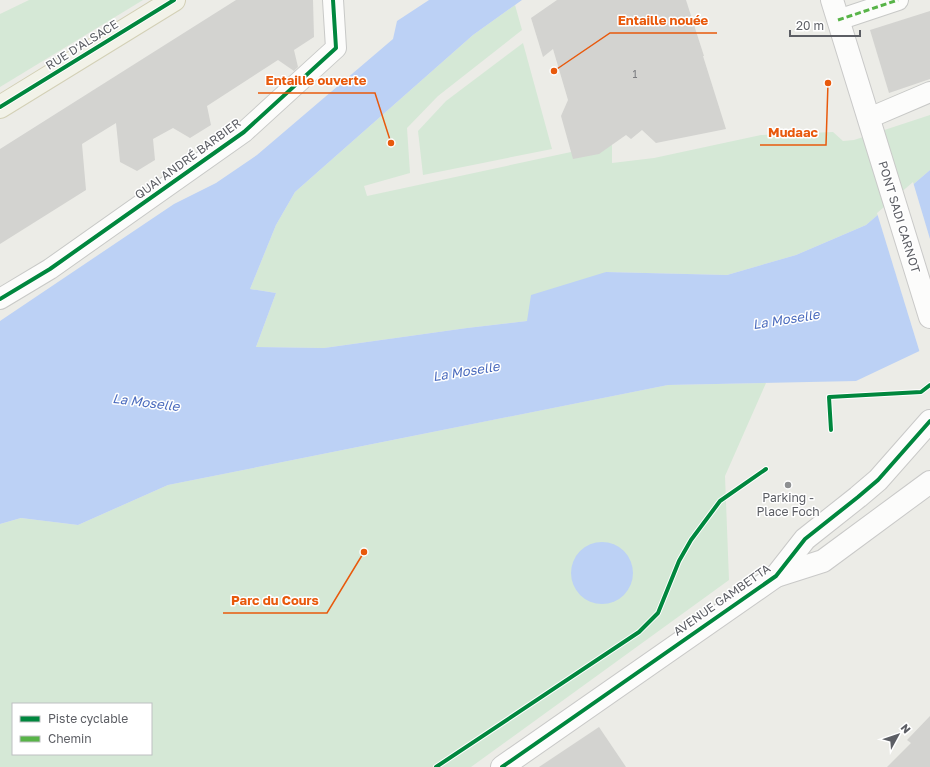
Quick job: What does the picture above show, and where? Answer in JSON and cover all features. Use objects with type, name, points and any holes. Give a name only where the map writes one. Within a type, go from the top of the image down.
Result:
[{"type":"main road","name":"RUE D'ALSACE","points":[[0,107],[174,0]]},
{"type":"street","name":"QUAI ANDRÉ BARBIER","points":[[0,299],[50,268],[244,132],[336,48],[333,0]]},
{"type":"street","points":[[835,10],[898,0]]},
{"type":"street","name":"PONT SADI CARNOT","points":[[835,10],[930,317]]},
{"type":"street","points":[[868,118],[930,92]]},
{"type":"street","name":"AVENUE GAMBETTA","points":[[776,576],[805,539],[878,480],[930,421]]},
{"type":"street","name":"AVENUE GAMBETTA","points":[[502,767],[776,576],[822,561],[930,482]]},
{"type":"green space","points":[[29,0],[143,0],[0,87],[0,14]]},
{"type":"green space","points":[[515,5],[522,30],[438,96],[407,128],[410,173],[364,186],[367,196],[571,152],[612,145],[612,163],[654,158],[761,135],[833,132],[843,141],[854,140],[930,115],[930,170],[866,225],[796,255],[727,275],[606,272],[527,321],[324,348],[256,347],[276,293],[250,289],[276,225],[295,192],[473,35]]},
{"type":"green space","points":[[523,43],[552,149],[423,175],[418,131],[446,101]]},
{"type":"green space","points":[[766,383],[725,476],[729,580],[471,767],[0,767],[0,524],[21,518],[78,525],[168,485],[668,385]]},
{"type":"water","name":"La Moselle","points":[[429,0],[522,0],[473,35],[295,192],[276,225],[250,289],[276,293],[256,347],[324,348],[527,321],[531,295],[606,272],[727,275],[796,255],[866,225],[930,170],[930,346],[856,381],[668,385],[168,485],[78,525],[21,518],[0,524],[0,321],[174,204],[216,183],[257,155],[393,39],[397,21]]},
{"type":"water","points":[[602,542],[614,545],[624,551],[630,561],[633,573],[630,585],[624,595],[614,601],[602,604],[590,601],[580,595],[574,585],[571,573],[574,561],[580,551],[590,545]]},
{"type":"pier","points":[[913,182],[930,239],[930,348],[920,353],[877,213]]},
{"type":"building","points":[[236,0],[313,0],[314,37],[294,50],[298,67],[294,71],[278,60],[207,106],[211,125],[190,138],[173,128],[153,139],[155,160],[137,171],[120,162],[116,123],[82,144],[86,190],[0,244],[0,149]]},
{"type":"building","points":[[557,0],[686,0],[726,129],[656,143],[642,130],[631,139],[626,135],[599,154],[573,159],[561,116],[568,100],[553,49],[543,57],[531,18]]},
{"type":"building","points":[[930,11],[930,79],[889,93],[870,30]]},
{"type":"building","points":[[930,716],[930,767],[887,767],[911,743],[907,740]]},
{"type":"building","points":[[599,727],[626,767],[539,767]]},
{"type":"marked path","points":[[838,20],[898,0]]},
{"type":"cycle path","points":[[0,107],[174,0]]},
{"type":"cycle path","points":[[0,299],[50,269],[244,132],[336,48],[333,0]]},
{"type":"cycle path","points":[[831,430],[829,397],[921,392],[930,385]]},
{"type":"cycle path","points":[[502,767],[776,576],[805,539],[878,480],[930,421]]},
{"type":"cycle path","points":[[436,767],[639,632],[658,613],[679,561],[691,540],[720,501],[766,469]]},
{"type":"place","name":"Entaille nouée","points":[[554,71]]},
{"type":"place","name":"Mudaac","points":[[828,83]]},
{"type":"place","name":"Entaille ouverte","points":[[391,143]]},
{"type":"place","name":"Parking - Place Foch","points":[[788,485]]},
{"type":"place","name":"Parc du Cours","points":[[364,552]]}]
